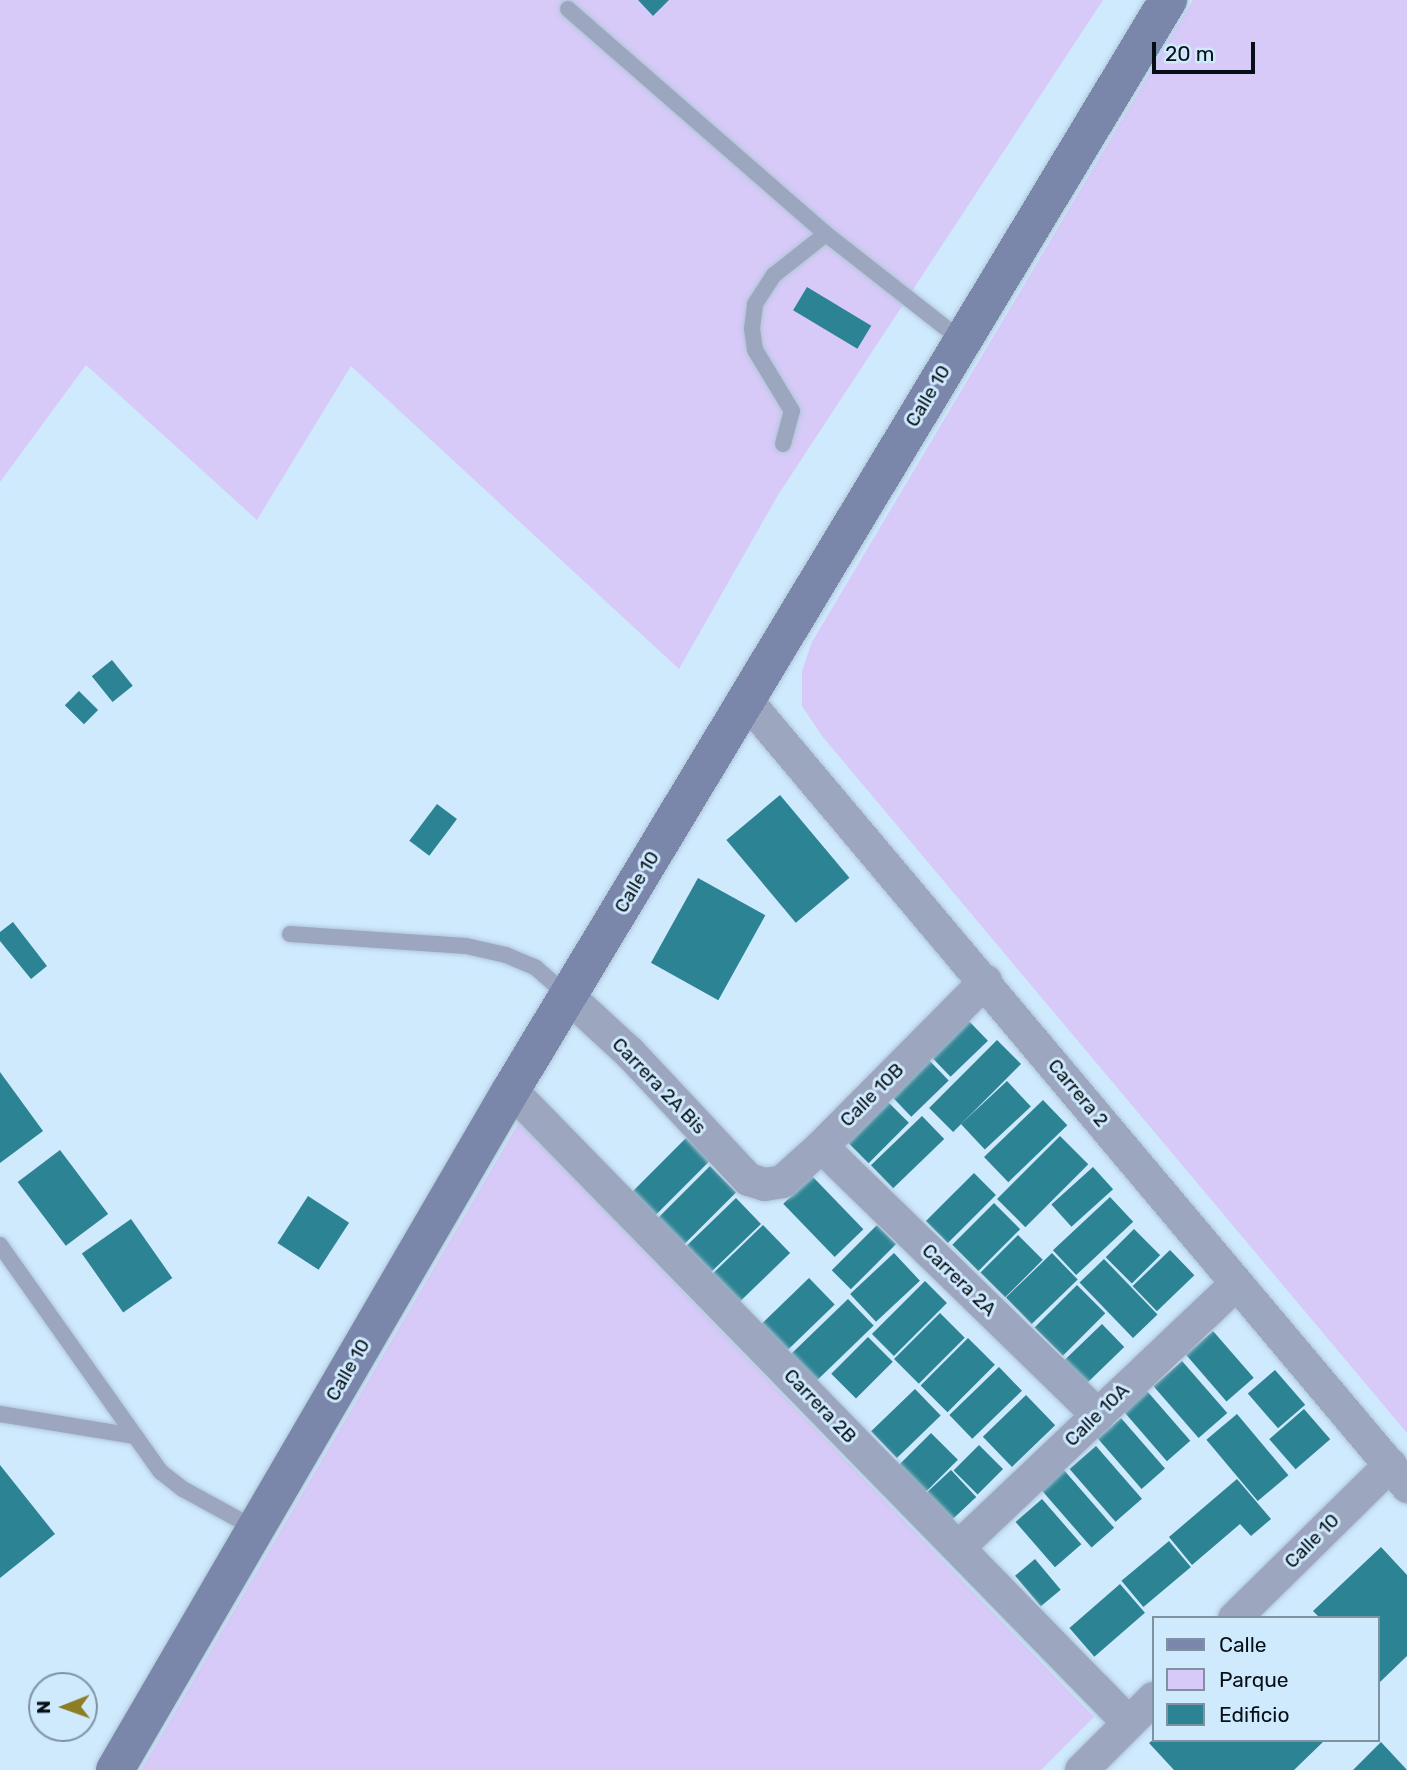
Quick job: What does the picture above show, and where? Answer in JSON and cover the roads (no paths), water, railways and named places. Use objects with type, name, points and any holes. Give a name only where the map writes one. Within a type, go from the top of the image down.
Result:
[{"type":"street","name":"Calle 10","points":[[115,1770],[511,1090],[1168,0]]},
{"type":"street","name":"Carrera 2","points":[[747,701],[1398,1475]]},
{"type":"street","name":"Calle 10B","points":[[748,1179],[764,1184],[782,1181],[821,1146],[985,981]]},
{"type":"street","name":"Carrera 2A Bis","points":[[568,996],[629,1052],[748,1179]]},
{"type":"street","name":"Carrera 2B","points":[[511,1090],[1128,1722]]},
{"type":"street","name":"Carrera 2A","points":[[821,1146],[1098,1415]]},
{"type":"street","name":"Calle 10A","points":[[958,1547],[1236,1283]]},
{"type":"street","name":"Calle 10","points":[[1236,1616],[1398,1475]]},
{"type":"street","points":[[1081,1770],[1152,1699]]},
{"type":"lane","points":[[568,9],[826,234],[961,340]]},
{"type":"lane","points":[[783,444],[792,411],[755,350],[752,329],[755,304],[762,288],[790,259],[826,234]]},
{"type":"lane","points":[[290,934],[466,946],[506,955],[536,968],[568,996]]},
{"type":"lane","points":[[0,1245],[161,1472],[183,1489],[256,1529]]},
{"type":"lane","points":[[0,1414],[135,1436]]}]
